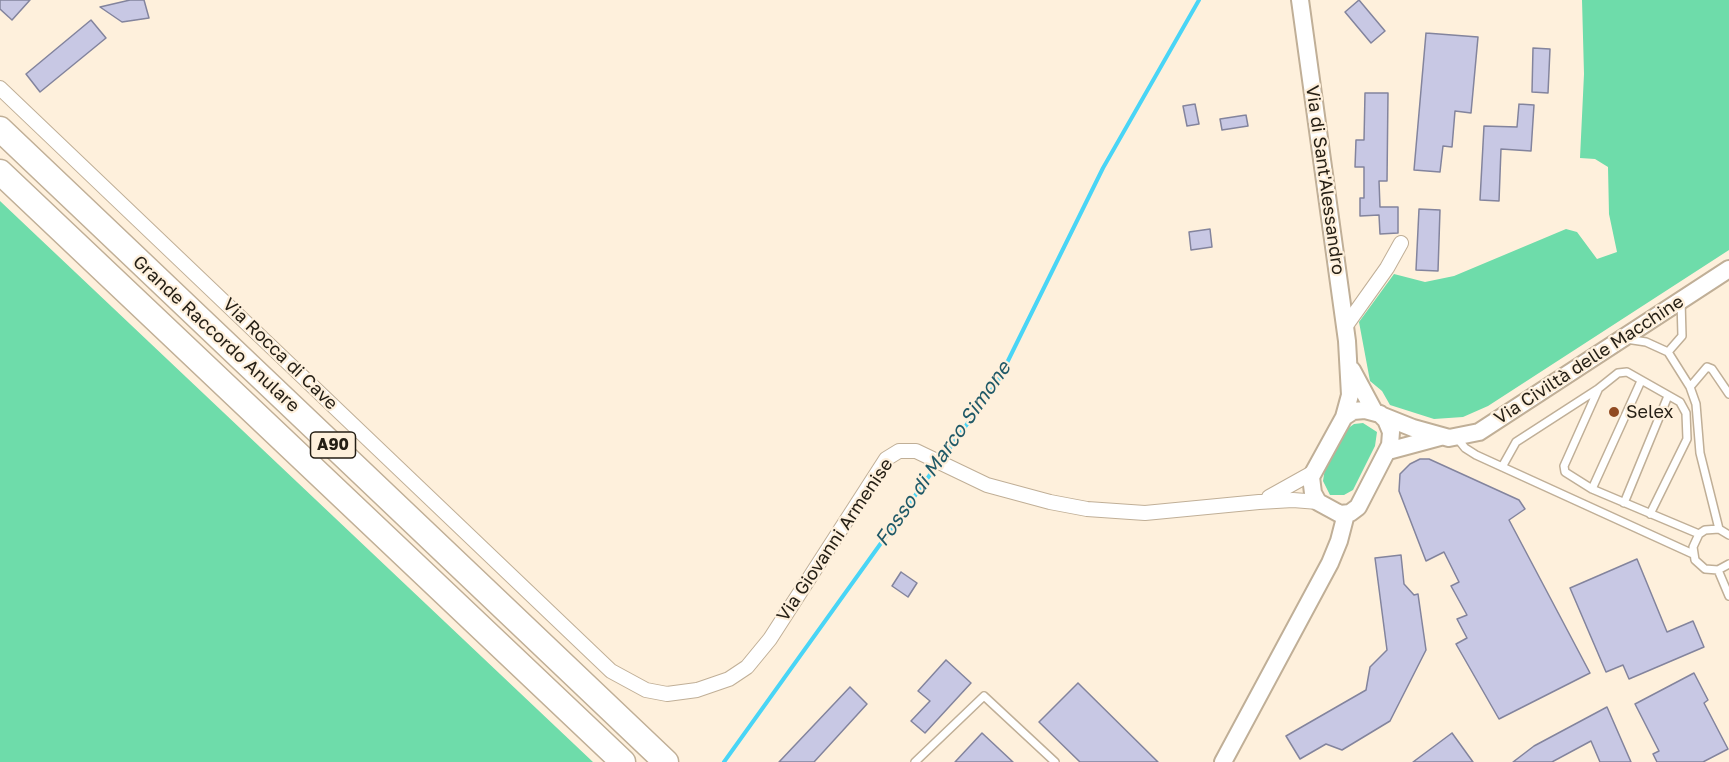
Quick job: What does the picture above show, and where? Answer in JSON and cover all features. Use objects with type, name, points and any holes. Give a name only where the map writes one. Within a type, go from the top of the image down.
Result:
[{"type":"highway","name":"Grande Raccordo Anulare","points":[[0,129],[666,762]]},
{"type":"highway","name":"Grande Raccordo Anulare","points":[[0,172],[623,762]]},
{"type":"street","name":"Via di Sant'Alessandro","points":[[1300,0],[1345,327],[1350,394],[1344,417],[1312,473]]},
{"type":"street","name":"Via Rocca di Cave","points":[[0,88],[611,671]]},
{"type":"street","points":[[1345,327],[1387,268],[1401,243]]},
{"type":"street","name":"Via Civiltà delle Macchine","points":[[1388,451],[1473,434],[1493,424],[1729,268]]},
{"type":"street","name":"Via di Sant'Alessandro","points":[[1349,361],[1357,382],[1391,432],[1388,451]]},
{"type":"street","points":[[1344,417],[1359,410],[1450,437]]},
{"type":"street","name":"Via Giovanni Armenise","points":[[611,671],[634,686],[667,694],[697,690],[737,674],[755,659],[770,639],[886,459],[904,450],[923,455],[977,482],[1013,493],[1095,510],[1154,512],[1259,502],[1293,500],[1318,502]]},
{"type":"street","points":[[1312,473],[1311,486],[1318,502],[1332,511],[1346,514],[1358,507],[1388,451]]},
{"type":"street","name":"Via Giovanni Armenise","points":[[1259,502],[1283,492],[1312,473]]},
{"type":"street","points":[[1223,762],[1330,563],[1346,514]]},
{"type":"lane","points":[[1668,352],[1682,336],[1681,300]]},
{"type":"lane","points":[[1621,339],[1646,342],[1668,352],[1690,387],[1696,404],[1700,453],[1719,529]]},
{"type":"lane","points":[[1690,387],[1707,367],[1712,369],[1729,393]]},
{"type":"lane","points":[[1502,467],[1516,442],[1598,389],[1621,371],[1684,406],[1687,439],[1650,514]]},
{"type":"lane","points":[[1592,489],[1641,381]]},
{"type":"lane","points":[[1598,389],[1564,466],[1565,472],[1592,489],[1699,534]]},
{"type":"lane","points":[[1623,502],[1668,396]]},
{"type":"lane","points":[[1687,439],[1700,435]]},
{"type":"lane","points":[[1450,437],[1468,451],[1693,554]]},
{"type":"lane","points":[[1729,535],[1719,529],[1705,530],[1699,534],[1693,547],[1695,560],[1705,569],[1718,570],[1729,564]]},
{"type":"lane","points":[[1718,570],[1729,596]]},
{"type":"lane","points":[[915,762],[984,696],[1055,762]]},
{"type":"green space","points":[[1582,0],[1729,0],[1729,250],[1488,406],[1463,417],[1434,419],[1390,405],[1382,391],[1370,381],[1359,322],[1394,274],[1425,282],[1454,276],[1566,229],[1577,232],[1597,259],[1617,252],[1609,214],[1608,167],[1595,159],[1580,158],[1584,74]]},
{"type":"green space","points":[[0,201],[38,237],[593,762],[0,762]]},
{"type":"green space","points":[[1363,423],[1377,432],[1375,446],[1353,490],[1344,495],[1330,495],[1323,481],[1325,468],[1347,429],[1354,424]]},
{"type":"building","points":[[0,0],[30,0],[12,20],[0,9]]},
{"type":"building","points":[[130,0],[144,0],[149,18],[122,22],[100,7]]},
{"type":"building","points":[[1359,0],[1385,31],[1371,43],[1345,12]]},
{"type":"building","points":[[91,20],[106,38],[40,92],[26,74]]},
{"type":"building","points":[[1426,33],[1478,37],[1471,113],[1455,111],[1452,147],[1443,146],[1440,172],[1414,170]]},
{"type":"building","points":[[1533,48],[1550,49],[1548,93],[1532,92]]},
{"type":"building","points":[[1365,93],[1388,93],[1387,181],[1379,181],[1380,207],[1398,207],[1398,233],[1380,234],[1379,215],[1360,216],[1360,198],[1364,198],[1364,167],[1355,167],[1356,140],[1364,140]]},
{"type":"building","points":[[1195,104],[1199,124],[1187,126],[1183,106]]},
{"type":"building","points":[[1519,104],[1534,105],[1531,151],[1501,149],[1499,201],[1480,200],[1484,126],[1517,127]]},
{"type":"building","points":[[1246,115],[1248,126],[1222,130],[1220,119]]},
{"type":"building","points":[[1419,209],[1440,210],[1438,271],[1416,270]]},
{"type":"building","points":[[1210,229],[1212,247],[1191,250],[1189,232]]},
{"type":"building","points":[[1420,459],[1429,459],[1519,500],[1525,509],[1509,520],[1590,673],[1499,719],[1456,644],[1467,638],[1457,619],[1467,615],[1451,586],[1459,582],[1444,552],[1426,561],[1399,491],[1400,474],[1410,464]]},
{"type":"building","points":[[1401,555],[1404,584],[1414,595],[1418,594],[1426,650],[1390,721],[1342,750],[1326,744],[1300,759],[1286,736],[1366,690],[1370,667],[1387,650],[1375,558]]},
{"type":"building","points":[[1637,559],[1667,632],[1693,621],[1704,647],[1629,679],[1623,665],[1606,672],[1570,588]]},
{"type":"building","points":[[901,572],[917,583],[908,597],[892,586]]},
{"type":"building","points":[[946,660],[971,683],[925,733],[911,721],[930,701],[918,691]]},
{"type":"building","points":[[1694,673],[1708,700],[1704,703],[1728,749],[1703,762],[1657,762],[1653,754],[1659,751],[1635,704]]},
{"type":"building","points":[[1078,683],[1158,762],[1080,762],[1039,722]]},
{"type":"building","points":[[850,687],[867,704],[814,762],[779,762]]},
{"type":"building","points":[[1607,707],[1631,762],[1600,762],[1591,741],[1552,762],[1513,762],[1534,746]]},
{"type":"building","points":[[982,733],[1013,762],[955,762]]},
{"type":"building","points":[[1452,733],[1473,762],[1413,762]]},
{"type":"waterway","name":"Fosso di Marco Simone","points":[[942,459],[998,381],[1103,168],[1199,0]]},
{"type":"waterway","name":"Fosso di Marco Simone","points":[[724,762],[937,465]]},
{"type":"place","name":"Selex","points":[[1614,412]]}]
